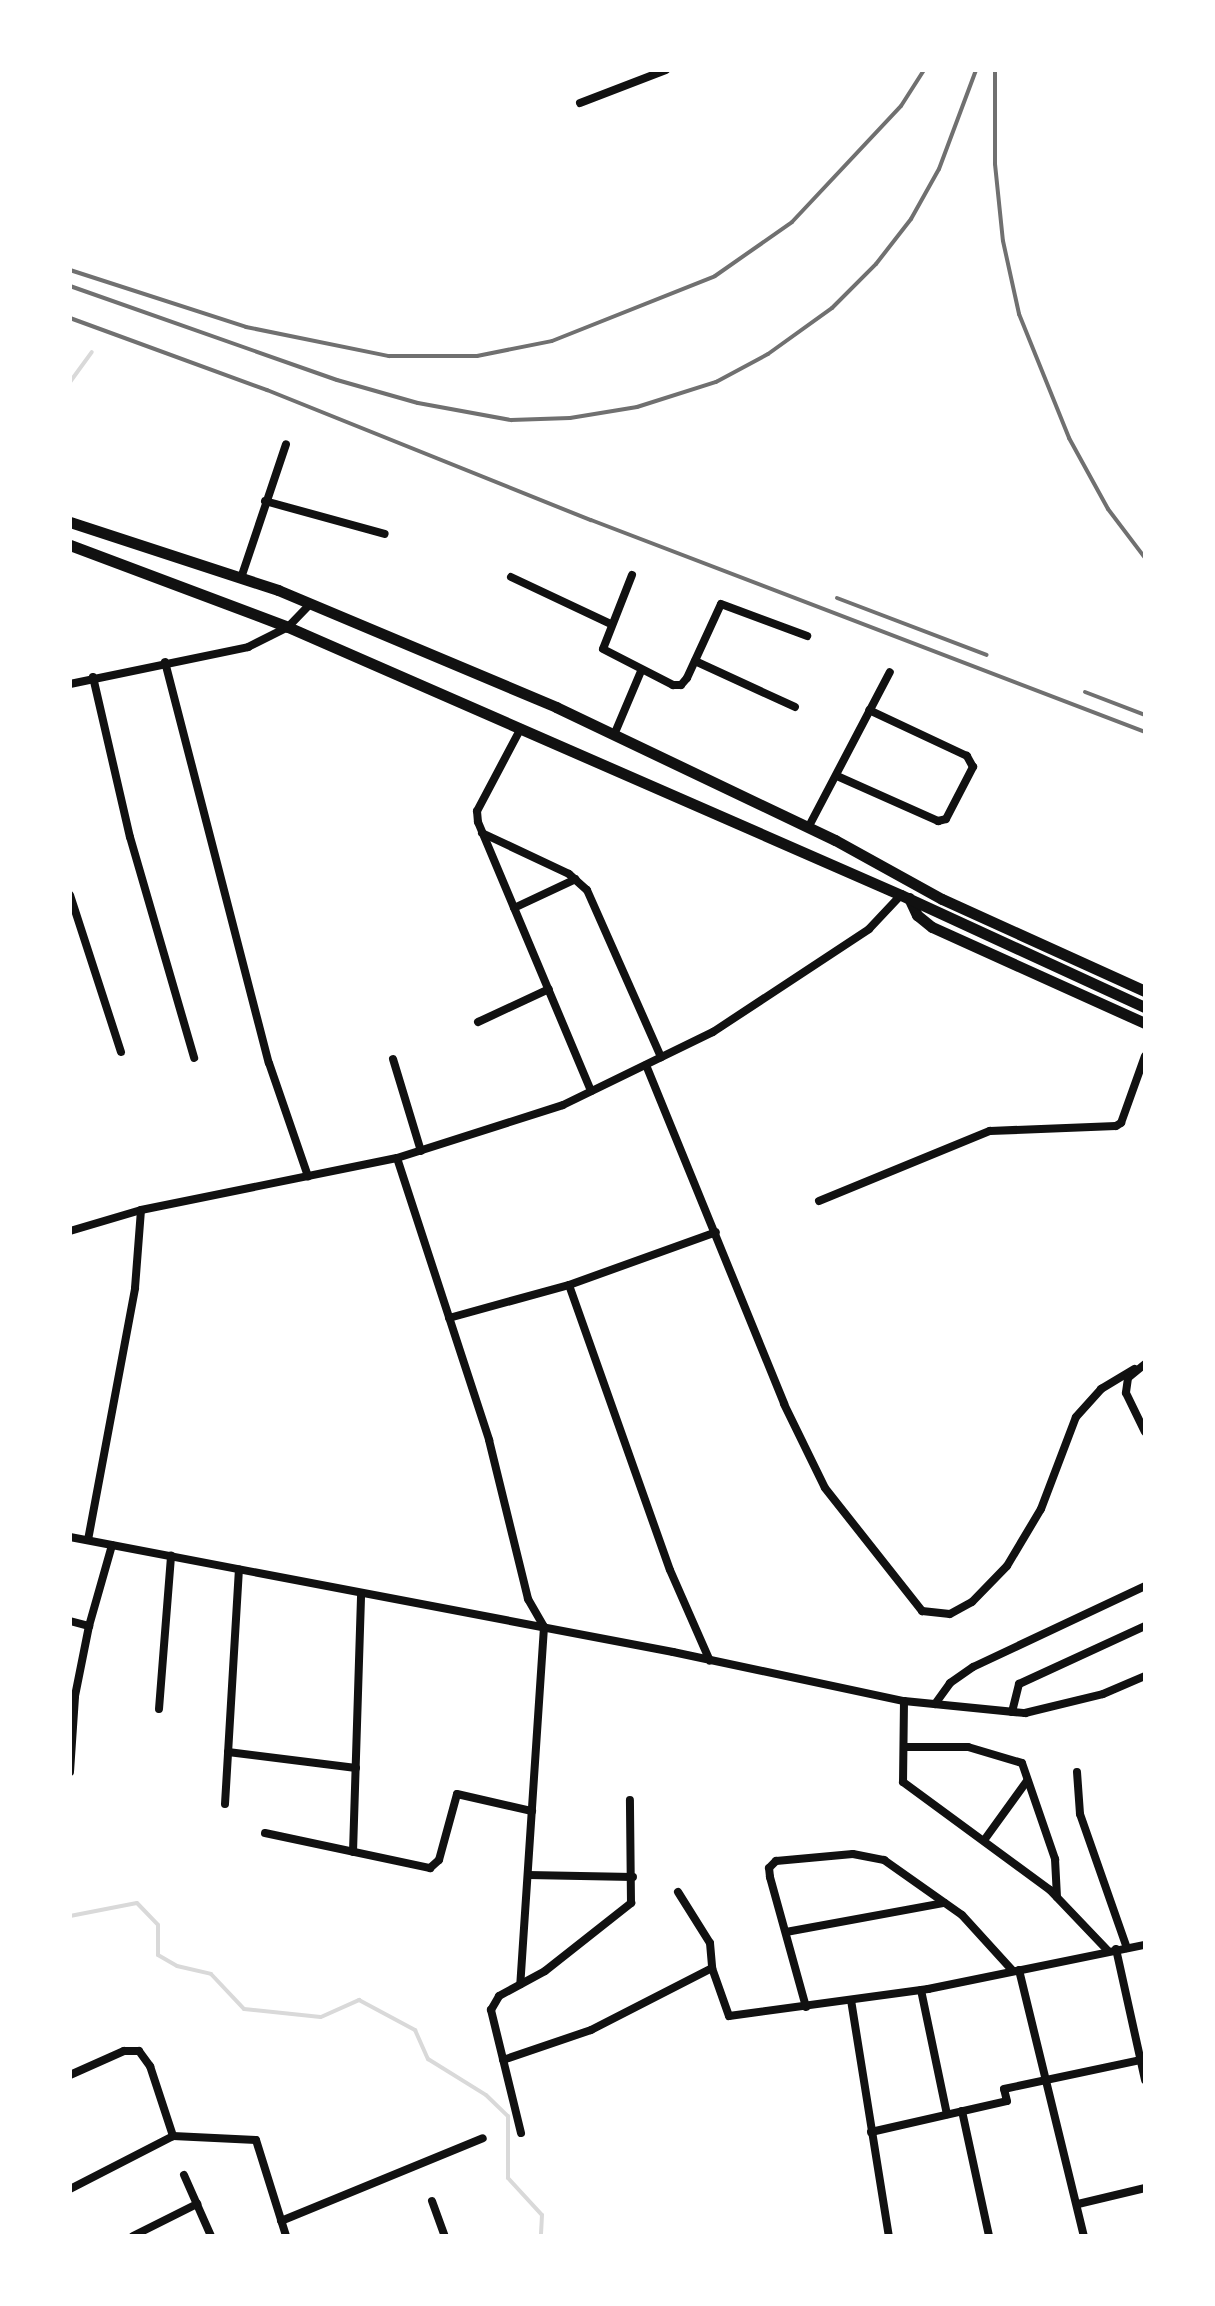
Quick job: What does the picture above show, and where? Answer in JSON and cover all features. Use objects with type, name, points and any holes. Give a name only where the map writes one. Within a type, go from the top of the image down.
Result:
[{"type":"main road","points":[[70,522],[311,603],[614,734],[942,898],[1145,991]]},
{"type":"main road","points":[[70,545],[288,627],[905,896],[1145,1007]]},
{"type":"main road","points":[[905,896],[917,915],[932,927],[1145,1023]]},
{"type":"street","points":[[580,103],[666,70]]},
{"type":"street","points":[[241,578],[286,444]]},
{"type":"street","points":[[266,501],[385,534]]},
{"type":"street","points":[[632,575],[604,649],[641,671],[681,685],[721,604],[807,636]]},
{"type":"street","points":[[511,577],[611,624]]},
{"type":"street","points":[[70,684],[248,647],[288,627],[311,603]]},
{"type":"street","points":[[695,661],[795,707]]},
{"type":"street","points":[[165,662],[270,1063],[308,1176]]},
{"type":"street","points":[[614,734],[641,671]]},
{"type":"street","points":[[808,828],[890,672]]},
{"type":"street","points":[[93,677],[130,837],[194,1058]]},
{"type":"street","points":[[837,776],[938,821],[946,819],[974,767],[967,756],[869,710]]},
{"type":"street","points":[[520,728],[477,811],[482,833],[591,1091]]},
{"type":"street","points":[[482,833],[576,879],[591,898],[661,1057]]},
{"type":"street","points":[[514,908],[576,879]]},
{"type":"street","points":[[70,896],[121,1052]]},
{"type":"street","points":[[70,1231],[140,1210],[397,1158],[563,1105],[713,1032],[869,930],[905,896]]},
{"type":"street","points":[[478,1022],[549,990]]},
{"type":"street","points":[[819,1201],[990,1131],[1116,1126],[1121,1123],[1145,1056]]},
{"type":"street","points":[[393,1058],[421,1151]]},
{"type":"street","points":[[646,1065],[784,1404],[825,1488],[922,1612],[950,1614],[972,1602],[1007,1566],[1041,1509],[1076,1417],[1101,1389],[1145,1364]]},
{"type":"street","points":[[397,1158],[489,1440],[528,1599],[544,1626],[520,1984]]},
{"type":"street","points":[[88,1540],[134,1288],[140,1210]]},
{"type":"street","points":[[449,1318],[569,1284],[716,1232]]},
{"type":"street","points":[[569,1284],[670,1570],[710,1661]]},
{"type":"street","points":[[1134,1370],[1126,1392],[1145,1432]]},
{"type":"street","points":[[70,1537],[544,1626],[904,1702],[1025,1714],[1103,1694],[1145,1676]]},
{"type":"street","points":[[70,1772],[72,1696],[112,1544]]},
{"type":"street","points":[[158,1709],[171,1556]]},
{"type":"street","points":[[225,1804],[239,1569]]},
{"type":"street","points":[[936,1704],[950,1683],[974,1667],[1145,1586]]},
{"type":"street","points":[[353,1852],[361,1594]]},
{"type":"street","points":[[70,1622],[89,1626]]},
{"type":"street","points":[[1012,1712],[1016,1686],[1145,1626]]},
{"type":"street","points":[[904,1702],[903,1782],[1058,1897],[1112,1950],[1145,2080]]},
{"type":"street","points":[[905,1747],[985,1750],[1018,1760],[1055,1859],[1058,1897]]},
{"type":"street","points":[[228,1752],[356,1768]]},
{"type":"street","points":[[1078,1772],[1080,1814],[1127,1948]]},
{"type":"street","points":[[985,1840],[1027,1781]]},
{"type":"street","points":[[265,1832],[425,1867],[435,1865],[453,1799],[461,1793],[532,1811]]},
{"type":"street","points":[[521,2132],[491,2010],[499,1996],[627,1910],[634,1893],[630,1800]]},
{"type":"street","points":[[806,2006],[769,1868],[776,1861],[866,1854],[884,1860],[980,1931],[1016,1970],[1084,2236]]},
{"type":"street","points":[[528,1874],[633,1877]]},
{"type":"street","points":[[678,1892],[710,1943],[712,1968],[729,2016],[921,1990],[1145,1945]]},
{"type":"street","points":[[786,1932],[944,1903]]},
{"type":"street","points":[[503,2060],[591,2030],[712,1968]]},
{"type":"street","points":[[921,1990],[946,2114]]},
{"type":"street","points":[[851,2000],[889,2236]]},
{"type":"street","points":[[70,2075],[124,2051],[139,2051],[150,2066],[173,2136]]},
{"type":"street","points":[[871,2132],[1007,2101],[1004,2089],[1140,2060]]},
{"type":"street","points":[[962,2111],[989,2236]]},
{"type":"street","points":[[71,2187],[173,2136],[256,2140],[286,2236]]},
{"type":"street","points":[[281,2221],[483,2138]]},
{"type":"street","points":[[184,2175],[211,2236]]},
{"type":"street","points":[[1078,2204],[1145,2188]]},
{"type":"street","points":[[432,2201],[445,2236]]},
{"type":"street","points":[[139,2235],[197,2204]]},
{"type":"waterway","points":[[70,382],[92,352]]},
{"type":"waterway","points":[[70,1916],[137,1903],[158,1925],[158,1955],[177,1966],[211,1974],[244,2009],[321,2017],[359,2000],[415,2030],[428,2059],[486,2095],[508,2116],[508,2178],[542,2215],[541,2236]]},
{"type":"railway","points":[[70,270],[246,327],[389,356],[477,356],[552,341],[715,276],[792,222],[901,106],[924,70]]},
{"type":"railway","points":[[70,286],[337,380],[418,403],[511,420],[570,418],[637,407],[716,382],[768,354],[832,308],[876,264],[911,219],[939,169],[976,70]]},
{"type":"railway","points":[[995,70],[995,164],[1003,241],[1019,314],[1069,438],[1108,509],[1145,558]]},
{"type":"railway","points":[[70,318],[267,390],[591,520],[1145,732]]},
{"type":"railway","points":[[837,598],[987,655]]},
{"type":"railway","points":[[1085,692],[1145,715]]}]
